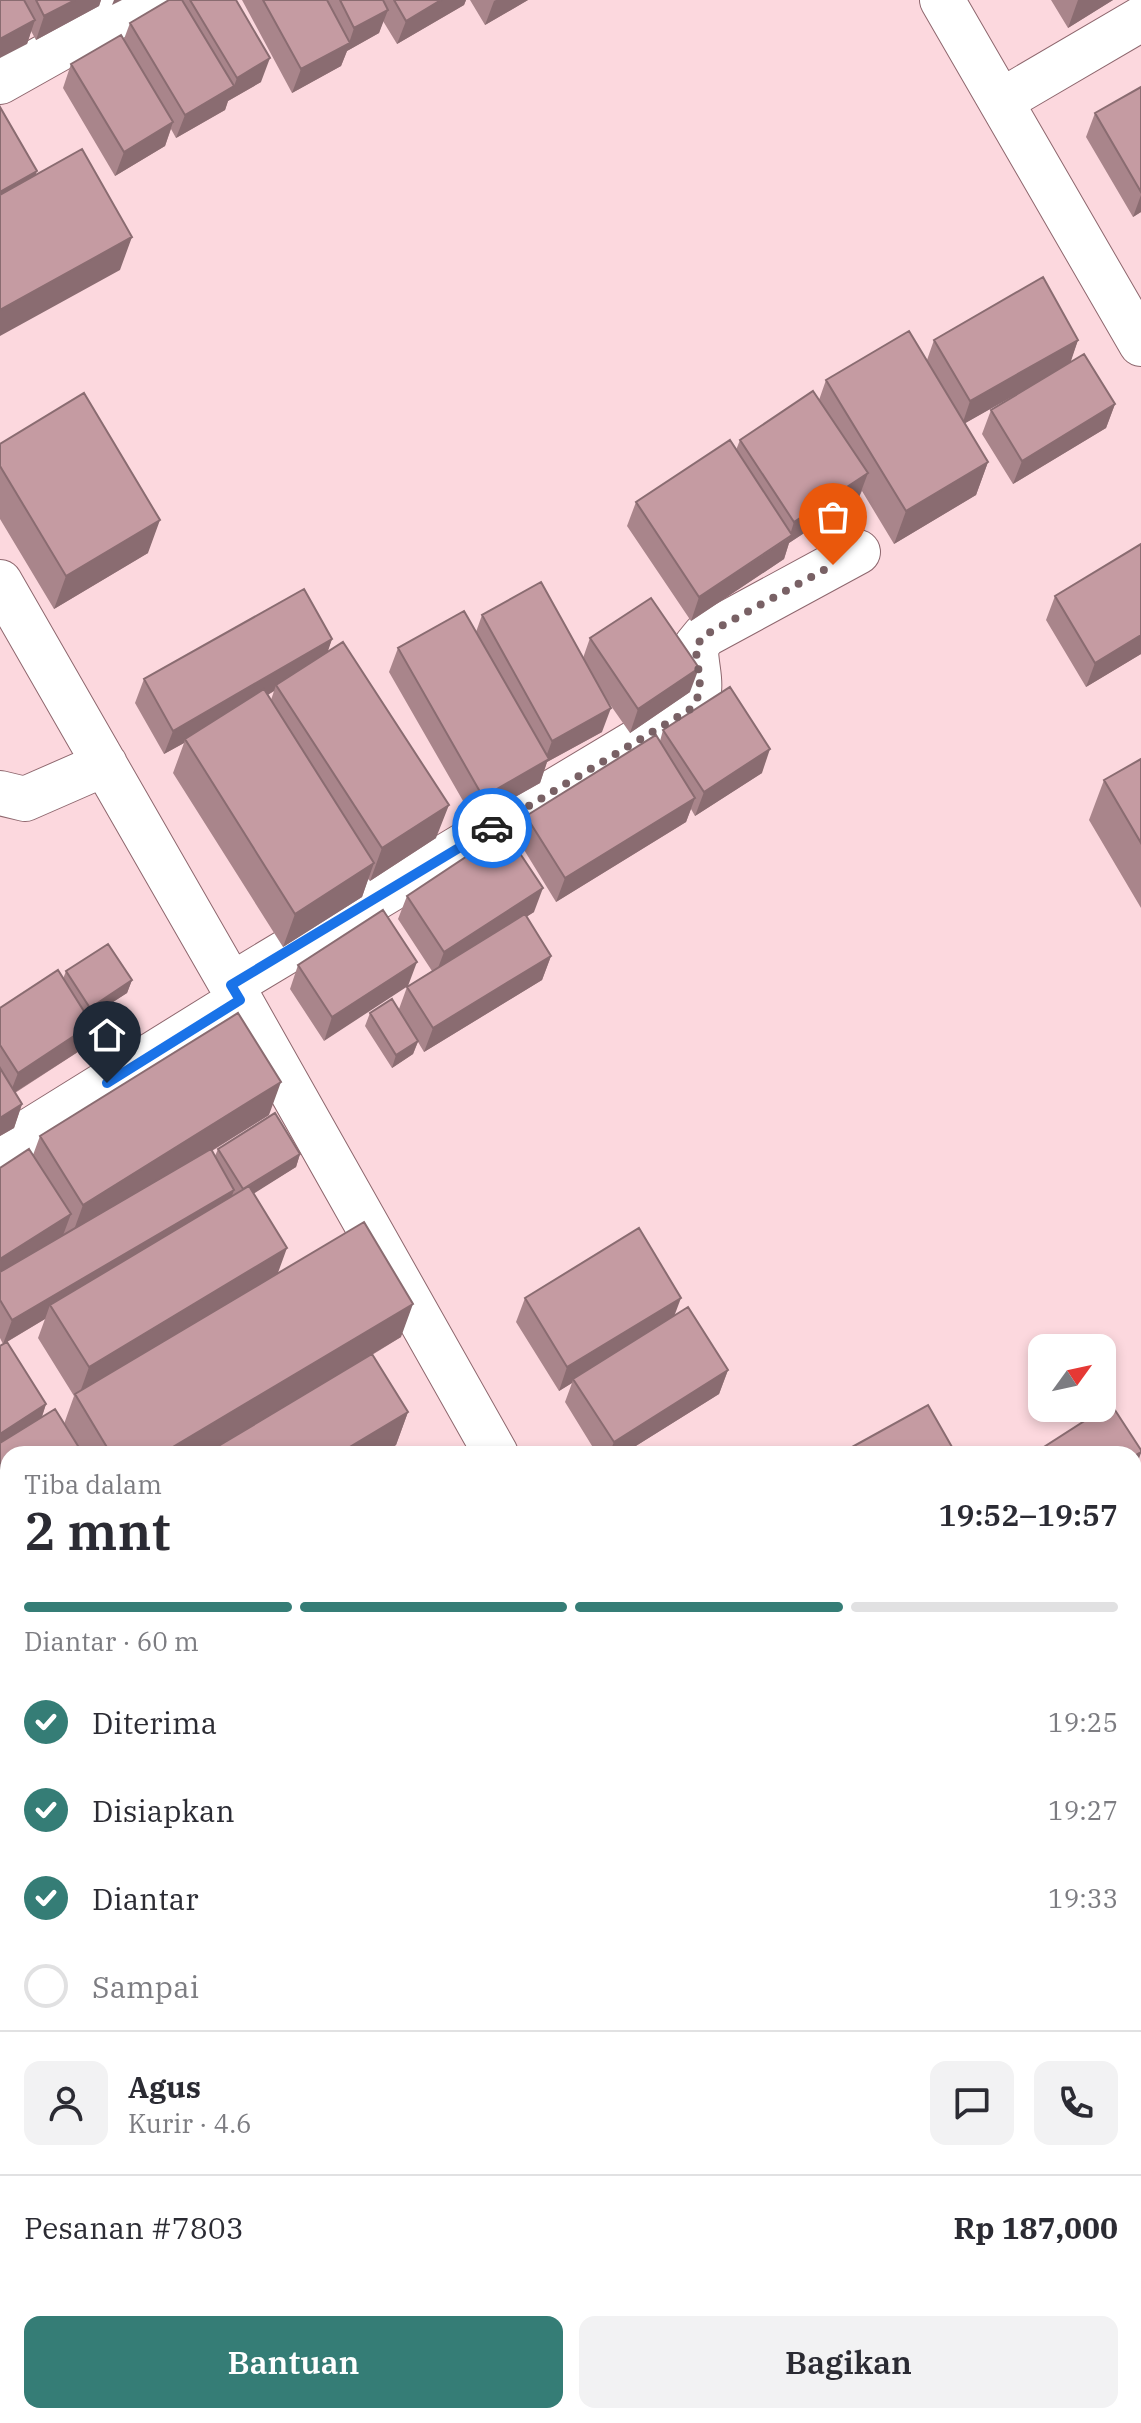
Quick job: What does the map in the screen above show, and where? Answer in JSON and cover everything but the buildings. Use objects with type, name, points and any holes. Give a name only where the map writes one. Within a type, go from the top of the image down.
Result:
[{"type":"street","points":[[0,82],[146,0]]},
{"type":"street","points":[[942,0],[1141,344]]},
{"type":"street","points":[[1001,101],[1141,19]]},
{"type":"street","points":[[0,1149],[236,992],[689,710],[699,698],[701,689],[696,646],[705,635],[858,552]]},
{"type":"street","points":[[0,582],[236,992],[491,1446]]},
{"type":"street","points":[[0,793],[25,799],[105,764]]},
{"type":"way so far","points":[[492,828],[689,710],[699,698],[701,689],[696,646],[705,635],[833,565]]},
{"type":"route","points":[[107,1083],[240,1000],[231,985],[492,828]]}]
